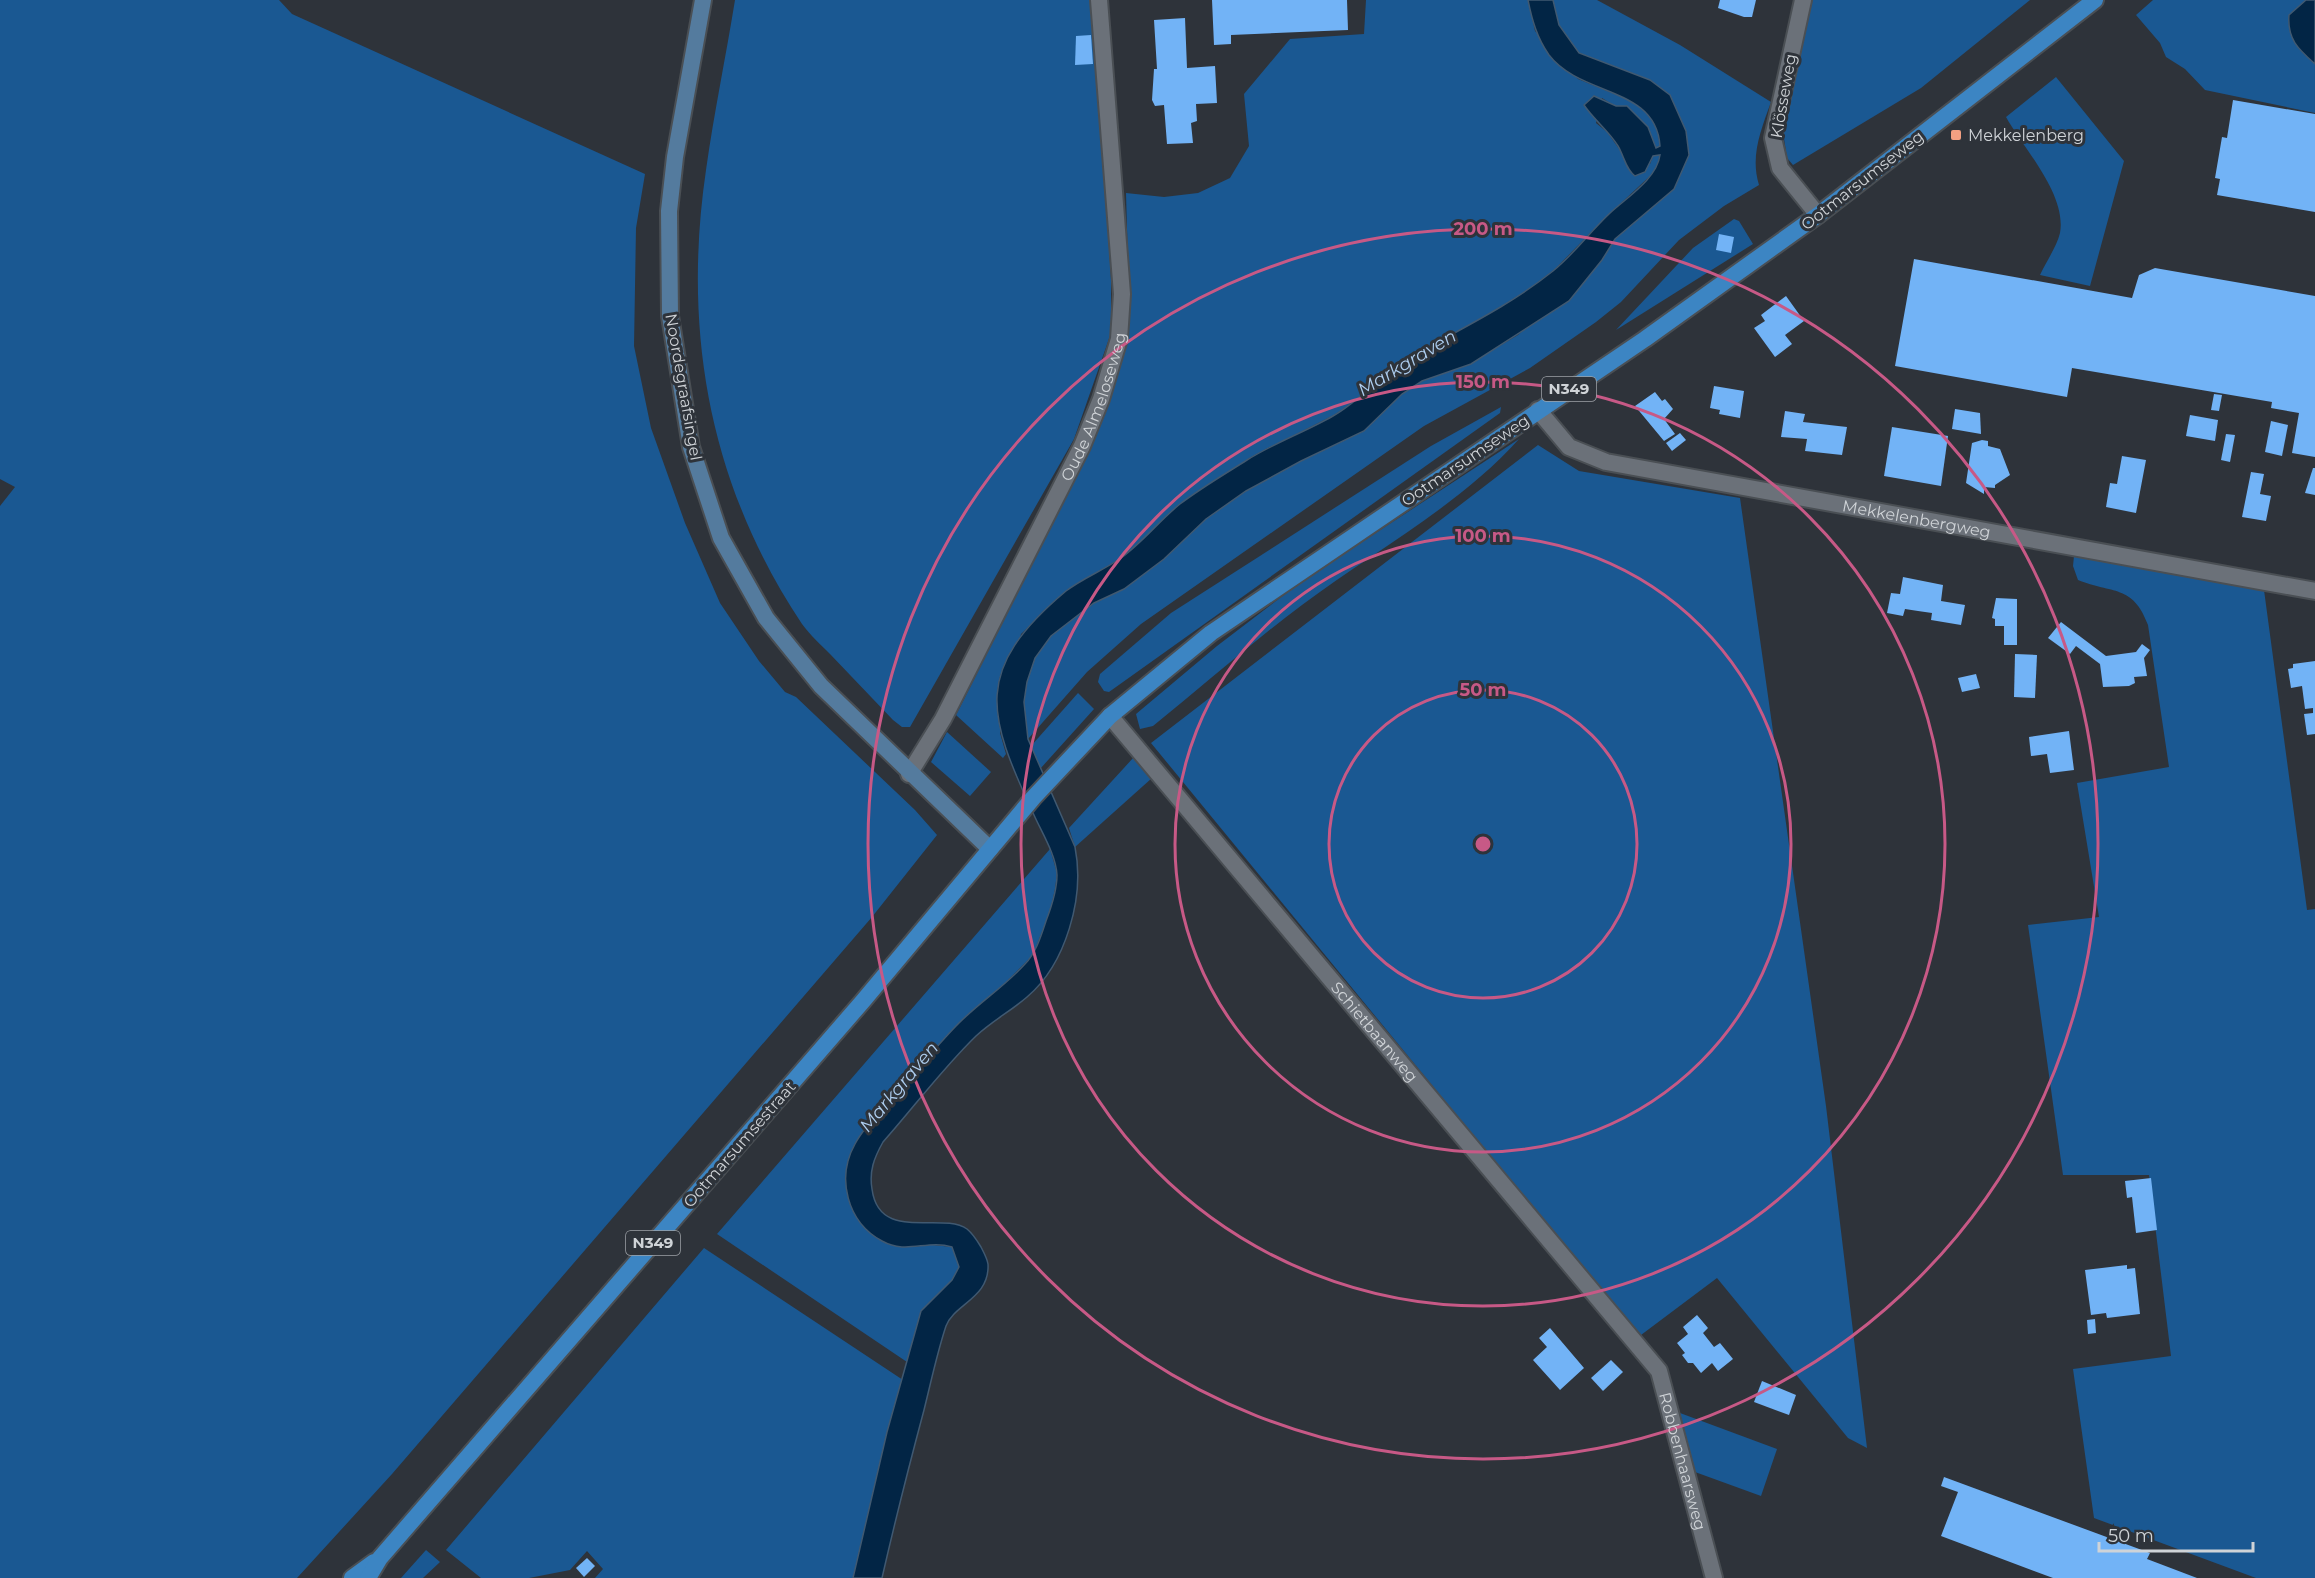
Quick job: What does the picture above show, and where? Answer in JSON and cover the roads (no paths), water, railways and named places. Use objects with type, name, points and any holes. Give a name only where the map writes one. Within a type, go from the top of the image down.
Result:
[{"type":"main road","name":"Noordegraafsingel","points":[[703,0],[675,158],[669,211],[670,316],[691,447],[721,538],[766,618],[821,686],[909,774],[990,849]]},
{"type":"main road","name":"Ootmarsumseweg","points":[[1048,782],[1110,716],[1211,633],[1644,339],[1818,215],[2095,0]]},
{"type":"main road","name":"Ootmarsumsestraat","points":[[368,1578],[380,1558],[863,1001],[1048,782]]},
{"type":"main road","name":"Ootmarsumsestraat","points":[[352,1578],[380,1558]]},
{"type":"street","name":"Oude Almeloseweg","points":[[909,774],[944,719],[1082,446],[1101,399],[1119,339],[1122,294],[1099,0]]},
{"type":"street","name":"Klösseweg","points":[[1803,0],[1773,138],[1780,168],[1818,215]]},
{"type":"street","name":"Mekkelenbergweg","points":[[1538,410],[1569,447],[1606,462],[2315,591]]},
{"type":"street","name":"Schietbaanweg","points":[[1110,716],[1641,1348]]},
{"type":"street","name":"Robbenhaarsweg","points":[[1641,1348],[1659,1371],[1714,1578]]},
{"type":"water","name":"Markgraven","points":[[1528,0],[1553,0],[1559,25],[1579,53],[1650,80],[1670,95],[1686,131],[1689,155],[1674,189],[1615,239],[1602,260],[1569,301],[1471,364],[1422,381],[1402,394],[1364,431],[1301,461],[1246,491],[1206,519],[1164,559],[1124,589],[1094,603],[1051,636],[1035,658],[1027,682],[1024,702],[1028,739],[1075,847],[1077,887],[1074,908],[1062,948],[1041,983],[964,1048],[883,1142],[875,1159],[871,1176],[872,1189],[877,1205],[886,1216],[898,1221],[956,1224],[967,1229],[981,1247],[988,1264],[987,1276],[978,1293],[950,1318],[946,1326],[882,1578],[853,1578],[887,1432],[921,1311],[952,1280],[959,1267],[952,1247],[891,1245],[870,1233],[860,1223],[848,1198],[846,1171],[849,1157],[859,1137],[869,1124],[943,1040],[967,1015],[1029,960],[1040,938],[1056,887],[1057,875],[1054,860],[1018,780],[999,721],[997,695],[1002,670],[1015,645],[1036,619],[1066,591],[1129,552],[1180,504],[1257,454],[1333,416],[1409,358],[1501,307],[1536,284],[1575,251],[1609,214],[1647,180],[1658,164],[1660,155],[1653,156],[1645,172],[1635,176],[1627,167],[1614,141],[1584,105],[1594,96],[1616,106],[1627,106],[1648,127],[1656,148],[1660,146],[1655,127],[1645,112],[1632,102],[1563,69],[1549,55],[1536,29]]},
{"type":"water","points":[[2306,0],[2315,0],[2315,64],[2295,43],[2290,31],[2289,15]]},
{"type":"place","name":"Mekkelenberg","points":[[1956,135]]}]
